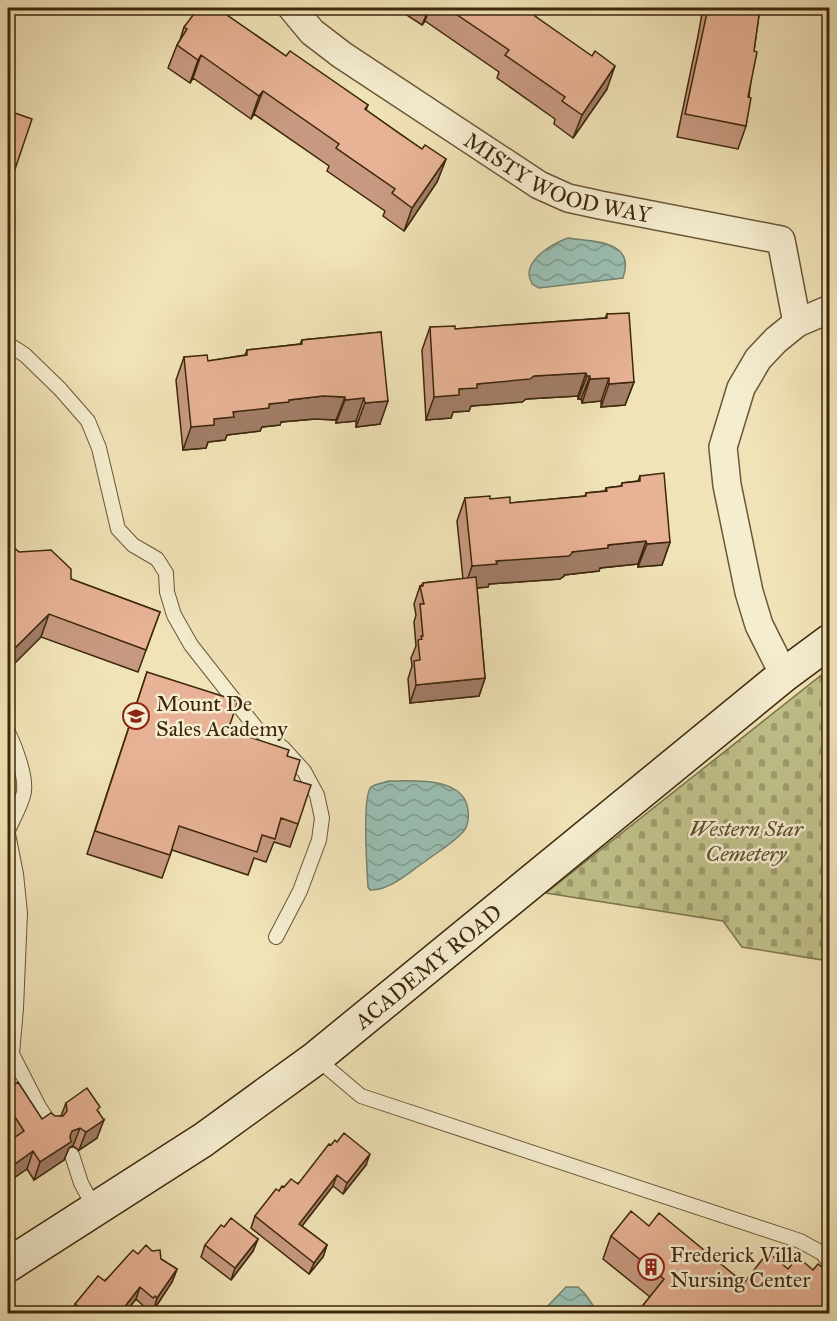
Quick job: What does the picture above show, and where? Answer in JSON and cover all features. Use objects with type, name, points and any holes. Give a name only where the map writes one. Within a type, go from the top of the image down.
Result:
[{"type":"main road","name":"ACADEMY ROAD","points":[[8,1265],[203,1140],[316,1058],[784,675],[830,641]]},
{"type":"street","name":"MISTY WOOD WAY","points":[[292,8],[312,32],[342,55],[539,185],[568,198],[781,240],[798,323]]},
{"type":"street","points":[[784,675],[759,625],[748,592],[727,485],[723,447],[741,388],[758,359],[776,340],[798,323],[830,309]]},
{"type":"lane","points":[[8,344],[25,355],[60,389],[88,421],[99,448],[118,529],[133,545],[156,559],[166,573],[167,592],[174,615],[191,645],[257,729],[283,748],[304,771],[317,795],[322,818],[319,840],[300,891],[276,937]]},
{"type":"lane","points":[[8,732],[14,743],[22,771],[24,792],[8,832],[20,913],[12,1054],[39,1107],[52,1126]]},
{"type":"lane","points":[[316,1058],[361,1096],[800,1241],[822,1253],[830,1263]]},
{"type":"lane","points":[[72,1155],[81,1183],[95,1209]]},
{"type":"green space","name":"Western Star Cemetery","points":[[829,669],[829,961],[742,947],[723,921],[546,893]]},
{"type":"water","points":[[568,238],[600,242],[618,250],[624,256],[623,278],[539,288],[532,284],[529,274],[533,262],[550,247]]},
{"type":"water","points":[[389,781],[424,781],[448,786],[464,799],[468,810],[468,821],[465,830],[454,840],[405,876],[384,888],[370,890],[366,834],[368,793],[371,787]]},
{"type":"water","points":[[566,1287],[578,1287],[598,1313],[541,1313]]},
{"type":"building","points":[[204,8],[226,8],[230,11],[227,15],[286,56],[290,51],[368,105],[365,109],[400,134],[422,149],[425,145],[446,159],[412,208],[392,193],[395,189],[336,148],[339,144],[263,91],[259,96],[201,55],[198,60],[177,45],[187,29],[184,27],[197,10],[200,12]]},
{"type":"building","points":[[447,8],[531,8],[538,12],[535,16],[592,56],[595,51],[615,66],[582,115],[562,101],[565,97],[505,55],[509,50]]},
{"type":"building","points":[[708,8],[760,8],[754,51],[757,52],[748,97],[751,98],[746,126],[685,114]]},
{"type":"building","points":[[9,111],[32,119],[10,184],[8,183]]},
{"type":"building","points":[[629,313],[634,382],[609,384],[609,378],[590,379],[586,373],[534,376],[530,379],[477,384],[477,388],[459,389],[459,395],[434,397],[430,327],[455,326],[455,329],[607,318],[607,314]]},
{"type":"building","points":[[381,332],[388,401],[365,403],[364,398],[345,400],[345,397],[323,396],[289,400],[289,402],[269,404],[269,408],[233,412],[234,417],[214,419],[214,425],[191,427],[184,357],[207,355],[208,361],[247,355],[247,350],[302,344],[302,340]]},
{"type":"building","points":[[664,473],[670,542],[647,544],[646,541],[608,545],[608,548],[572,552],[569,556],[496,561],[497,564],[472,566],[465,498],[510,497],[510,503],[586,496],[586,493],[607,491],[606,488],[622,486],[622,483],[640,481],[640,476]]},
{"type":"building","points":[[8,542],[19,552],[51,550],[71,569],[71,579],[160,612],[146,650],[49,614],[8,655]]},
{"type":"building","points":[[476,577],[485,678],[416,685],[414,661],[420,660],[418,640],[423,636],[420,604],[424,604],[420,586],[423,586],[423,583]]},
{"type":"building","points":[[147,672],[238,701],[228,730],[289,750],[287,756],[300,760],[294,780],[311,785],[298,824],[281,818],[275,839],[262,835],[257,852],[179,826],[170,855],[95,831]]},
{"type":"building","points":[[18,1082],[42,1119],[51,1113],[55,1116],[63,1116],[67,1111],[66,1103],[87,1088],[100,1107],[97,1110],[104,1120],[86,1132],[80,1128],[72,1131],[71,1142],[40,1162],[33,1151],[8,1169],[8,1142],[24,1131],[8,1106],[8,1089]]},
{"type":"building","points":[[344,1133],[370,1154],[347,1183],[337,1175],[299,1224],[327,1245],[314,1263],[255,1216],[276,1189],[279,1191],[291,1179],[298,1184],[329,1144],[331,1145],[335,1140],[337,1142]]},
{"type":"building","points":[[631,1211],[649,1226],[659,1213],[744,1283],[768,1252],[788,1269],[798,1257],[813,1270],[818,1264],[830,1273],[830,1314],[709,1314],[701,1307],[696,1314],[636,1314],[664,1279],[611,1236]]},
{"type":"building","points":[[231,1218],[258,1239],[235,1268],[205,1245],[221,1225],[224,1227]]},
{"type":"building","points":[[146,1245],[152,1251],[160,1250],[161,1259],[177,1269],[157,1298],[155,1296],[153,1298],[140,1287],[119,1314],[88,1314],[75,1304],[98,1276],[105,1281],[133,1250],[138,1254]]},
{"type":"place","name":"Mount De Sales Academy","points":[[136,716]]},
{"type":"place","name":"Frederick Villa Nursing Center","points":[[651,1267]]}]
